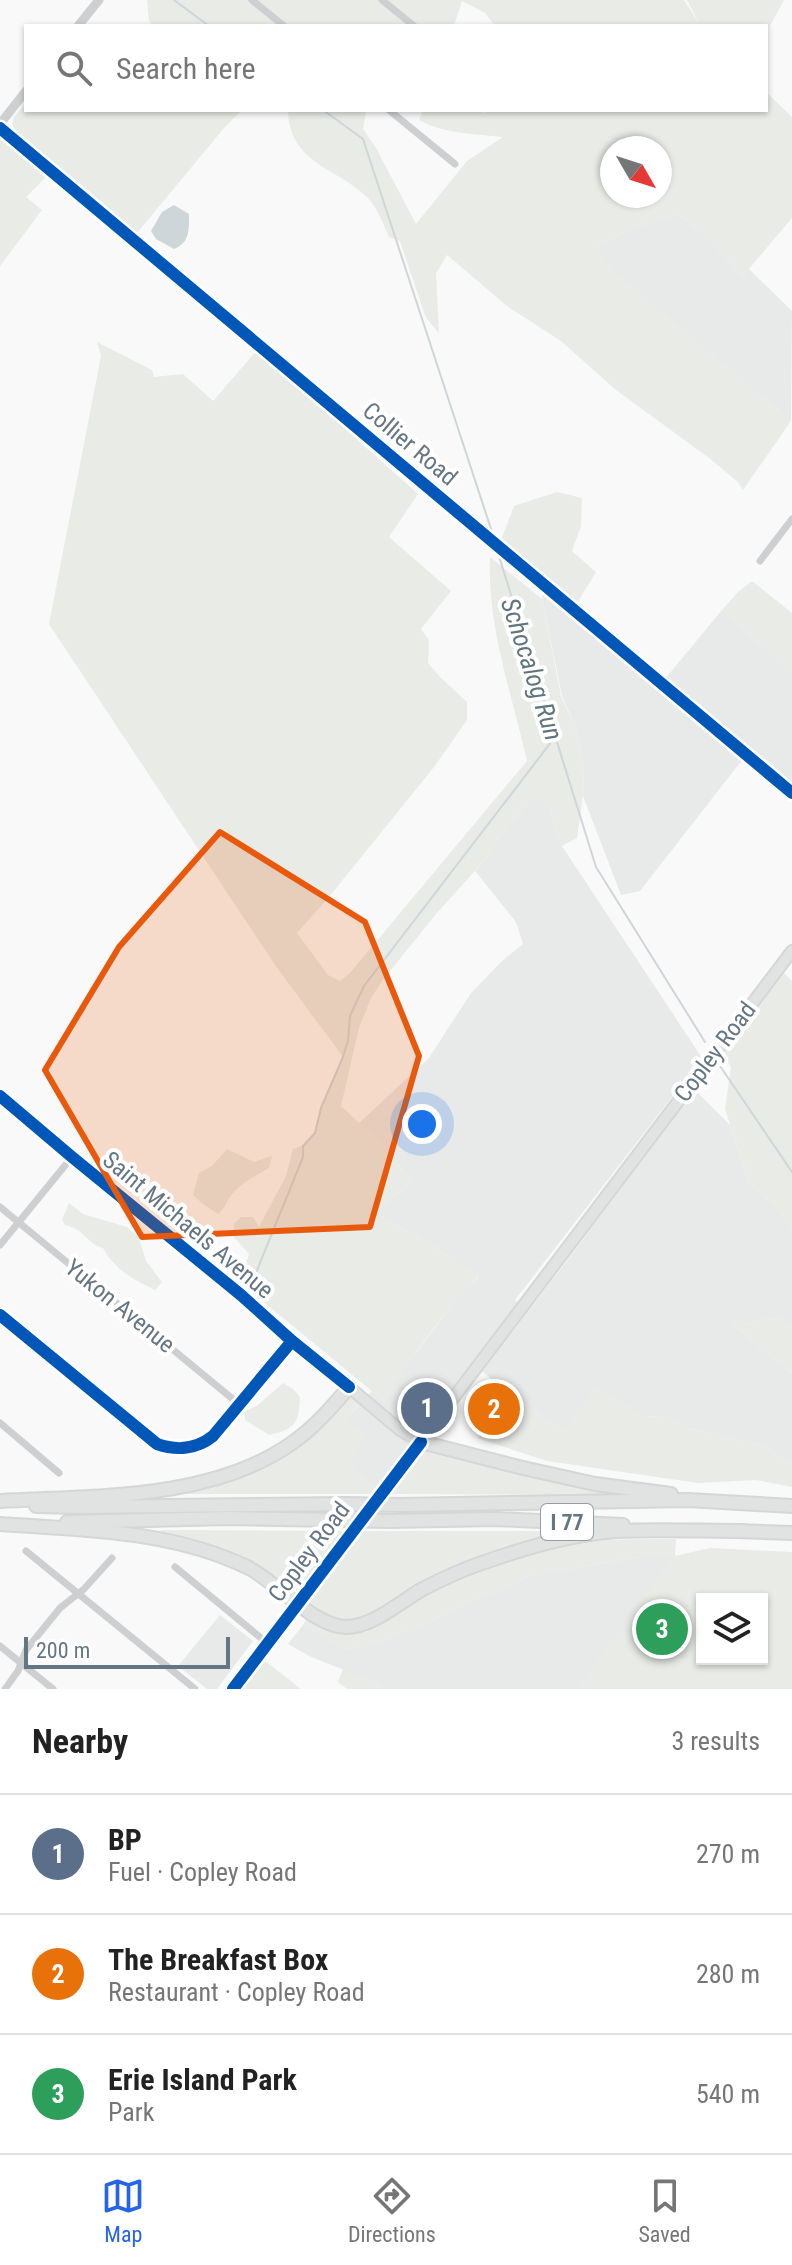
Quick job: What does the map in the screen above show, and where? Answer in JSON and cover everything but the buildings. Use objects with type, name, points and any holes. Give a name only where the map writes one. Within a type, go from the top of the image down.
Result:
[{"type":"highway","points":[[0,1503],[158,1490],[221,1477],[256,1464],[291,1444],[320,1420],[349,1387]]},
{"type":"highway","points":[[421,1442],[595,1484],[722,1500]]},
{"type":"highway","name":"I 77","points":[[0,1503],[80,1507],[722,1500],[792,1506]]},
{"type":"highway","name":"I 77","points":[[0,1524],[228,1518],[511,1520],[792,1533]]},
{"type":"highway","points":[[0,1524],[149,1535],[246,1567],[330,1624],[351,1626],[369,1621],[455,1574],[532,1547],[616,1531],[745,1531]]},
{"type":"main road","name":"Copley Road","points":[[233,1689],[792,951]]},
{"type":"main road","points":[[349,1387],[400,1430],[421,1442]]},
{"type":"street","points":[[80,24],[99,0]]},
{"type":"street","points":[[252,0],[282,24]]},
{"type":"street","points":[[382,0],[412,24]]},
{"type":"street","points":[[0,126],[24,94]]},
{"type":"street","points":[[391,112],[455,164]]},
{"type":"street","name":"Collier Road","points":[[0,126],[792,793]]},
{"type":"street","points":[[760,561],[792,519]]},
{"type":"street","name":"Saint Michaels Avenue","points":[[0,1096],[349,1387]]},
{"type":"street","points":[[0,1245],[72,1157]]},
{"type":"street","name":"Yukon Avenue","points":[[0,1207],[240,1405]]},
{"type":"street","points":[[0,1315],[157,1444],[177,1448],[199,1445],[209,1439],[292,1341]]},
{"type":"street","points":[[0,1423],[59,1473]]},
{"type":"street","points":[[26,1551],[195,1689]]},
{"type":"street","points":[[5,1689],[18,1671],[26,1650],[60,1608],[97,1576],[112,1558]]},
{"type":"street","points":[[175,1567],[267,1643]]},
{"type":"street","points":[[0,1646],[53,1689]]},
{"type":"highlighted area","points":[[220,832],[365,922],[419,1056],[370,1227],[142,1237],[45,1070],[119,947]]},
{"type":"shaded area","points":[[147,0],[684,0],[699,23],[687,0],[784,0],[768,29],[768,24],[493,24],[485,13],[462,1],[455,24],[151,24]]},
{"type":"shaded area","points":[[768,94],[792,117],[792,218],[743,276],[702,232],[677,214],[633,228],[597,248],[614,271],[791,421],[743,490],[709,458],[616,390],[561,341],[507,306],[447,255],[436,273],[439,333],[426,318],[400,241],[389,237],[368,198],[306,153],[290,128],[288,112],[366,112],[363,129],[416,224],[467,161],[503,137],[460,133],[429,125],[419,120],[422,112],[768,112]]},
{"type":"shaded area","points":[[24,105],[24,112],[240,112],[137,233],[15,130],[12,125],[14,117]]},
{"type":"shaded area","points":[[0,136],[48,175],[26,197],[42,210],[0,266]]},
{"type":"shaded area","points":[[174,205],[189,214],[189,220],[186,239],[174,249],[156,239],[151,231],[162,212]]},
{"type":"shaded area","points":[[677,214],[702,232],[743,276],[749,269],[792,311],[791,421],[613,271],[597,248],[633,228]]},
{"type":"shaded area","points":[[97,342],[152,370],[154,377],[183,374],[213,401],[257,350],[418,494],[389,537],[451,591],[421,629],[429,640],[428,663],[467,702],[467,720],[434,767],[297,933],[328,975],[340,981],[350,973],[527,761],[496,635],[490,557],[542,599],[561,696],[575,726],[584,769],[577,838],[562,846],[549,806],[531,798],[495,843],[490,854],[436,914],[371,998],[359,1028],[341,1106],[386,1148],[412,1182],[375,1212],[479,1276],[428,1336],[384,1401],[249,1290],[245,1268],[249,1254],[234,1237],[234,1224],[241,1217],[253,1217],[259,1227],[286,1176],[293,1149],[307,1142],[314,1131],[322,1104],[343,1057],[275,965],[49,624],[101,356]]},
{"type":"shaded area","points":[[557,492],[582,498],[581,526],[572,551],[596,572],[577,603],[502,542],[514,506]]},
{"type":"shaded area","points":[[752,581],[792,613],[792,673],[722,610]]},
{"type":"shaded area","points":[[543,585],[746,755],[640,891],[621,895],[583,796],[584,769],[575,726],[562,696],[542,599]]},
{"type":"shaded area","points":[[722,610],[792,673],[792,786],[665,679]]},
{"type":"shaded area","points":[[532,797],[549,806],[562,846],[702,1058],[515,1300],[521,1305],[379,1490],[348,1465],[345,1420],[372,1391],[384,1401],[403,1370],[459,1296],[479,1277],[375,1212],[412,1182],[386,1148],[359,1123],[429,1058],[471,993],[523,944],[516,922],[475,871]]},
{"type":"shaded area","points":[[784,973],[792,981],[792,1228],[775,1206],[750,1184],[725,1109],[731,1067],[722,1054]]},
{"type":"shaded area","points":[[694,1089],[730,1125],[750,1184],[775,1206],[792,1228],[792,1327],[779,1318],[748,1324],[733,1317],[733,1325],[792,1374],[792,1462],[765,1446],[688,1428],[661,1416],[643,1417],[597,1387],[563,1430],[510,1395],[482,1371]]},
{"type":"shaded area","points":[[227,1149],[254,1162],[272,1156],[269,1168],[238,1188],[218,1214],[193,1195],[199,1173],[212,1166]]},
{"type":"shaded area","points":[[69,1203],[83,1214],[127,1227],[139,1238],[146,1261],[162,1282],[155,1290],[126,1274],[103,1248],[65,1225],[62,1220]]},
{"type":"shaded area","points":[[732,1316],[748,1324],[779,1318],[792,1327],[792,1374],[733,1325]]},
{"type":"shaded area","points":[[283,1383],[300,1397],[299,1413],[290,1427],[269,1435],[245,1420],[244,1412],[258,1405]]},
{"type":"shaded area","points":[[596,1386],[643,1417],[661,1416],[688,1428],[765,1446],[792,1462],[792,1487],[756,1480],[698,1483],[547,1461],[477,1438],[505,1417],[510,1409],[510,1395],[563,1430]]},
{"type":"shaded area","points":[[346,1397],[355,1397],[361,1402],[345,1420],[366,1437],[348,1465],[376,1487],[373,1494],[177,1494],[177,1491],[246,1473]]},
{"type":"shaded area","points":[[425,1447],[438,1453],[610,1495],[389,1494]]},
{"type":"shaded area","points":[[161,1530],[344,1531],[297,1591],[242,1558],[160,1535]]},
{"type":"shaded area","points":[[361,1531],[578,1531],[436,1578],[413,1588],[362,1620],[344,1622],[332,1619],[315,1609],[309,1600]]},
{"type":"shaded area","points":[[676,1539],[675,1556],[710,1548],[792,1552],[792,1689],[578,1689],[673,1556],[645,1556],[528,1576],[412,1629],[348,1649],[303,1625],[308,1616],[346,1632],[480,1570],[537,1551],[594,1540]]},
{"type":"shaded area","points":[[645,1556],[674,1556],[578,1689],[384,1689],[377,1683],[311,1657],[288,1644],[303,1625],[348,1649],[375,1643],[528,1576]]},
{"type":"shaded area","points":[[220,1615],[253,1641],[217,1689],[207,1689],[178,1666]]},
{"type":"shaded area","points":[[263,1660],[268,1663],[301,1689],[242,1689]]},
{"type":"shaded area","points":[[343,1669],[384,1689],[347,1689],[338,1682]]},
{"type":"waterway","name":"Schocalog Run","points":[[174,0],[206,24]]},
{"type":"waterway","name":"Schocalog Run","points":[[326,112],[363,139],[493,535]]},
{"type":"waterway","name":"Schocalog Run","points":[[498,553],[596,867],[705,1042]]},
{"type":"waterway","points":[[249,1290],[303,1157],[303,1146],[315,1133],[321,1108],[343,1057],[350,1016],[364,986],[555,737]]},
{"type":"waterway","name":"Schocalog Run","points":[[720,1066],[792,1172]]},
{"type":"cycle path","points":[[0,128],[792,793]]},
{"type":"cycle path","points":[[0,1096],[349,1387]]},
{"type":"cycle path","points":[[0,1315],[157,1444],[172,1448],[194,1446],[213,1436],[292,1341]]},
{"type":"cycle path","points":[[233,1689],[421,1442]]},
{"type":"place","name":"BP","points":[[427,1408]]},
{"type":"place","name":"The Breakfast Box","points":[[494,1409]]},
{"type":"place","name":"Erie Island Park","points":[[662,1629]]}]
